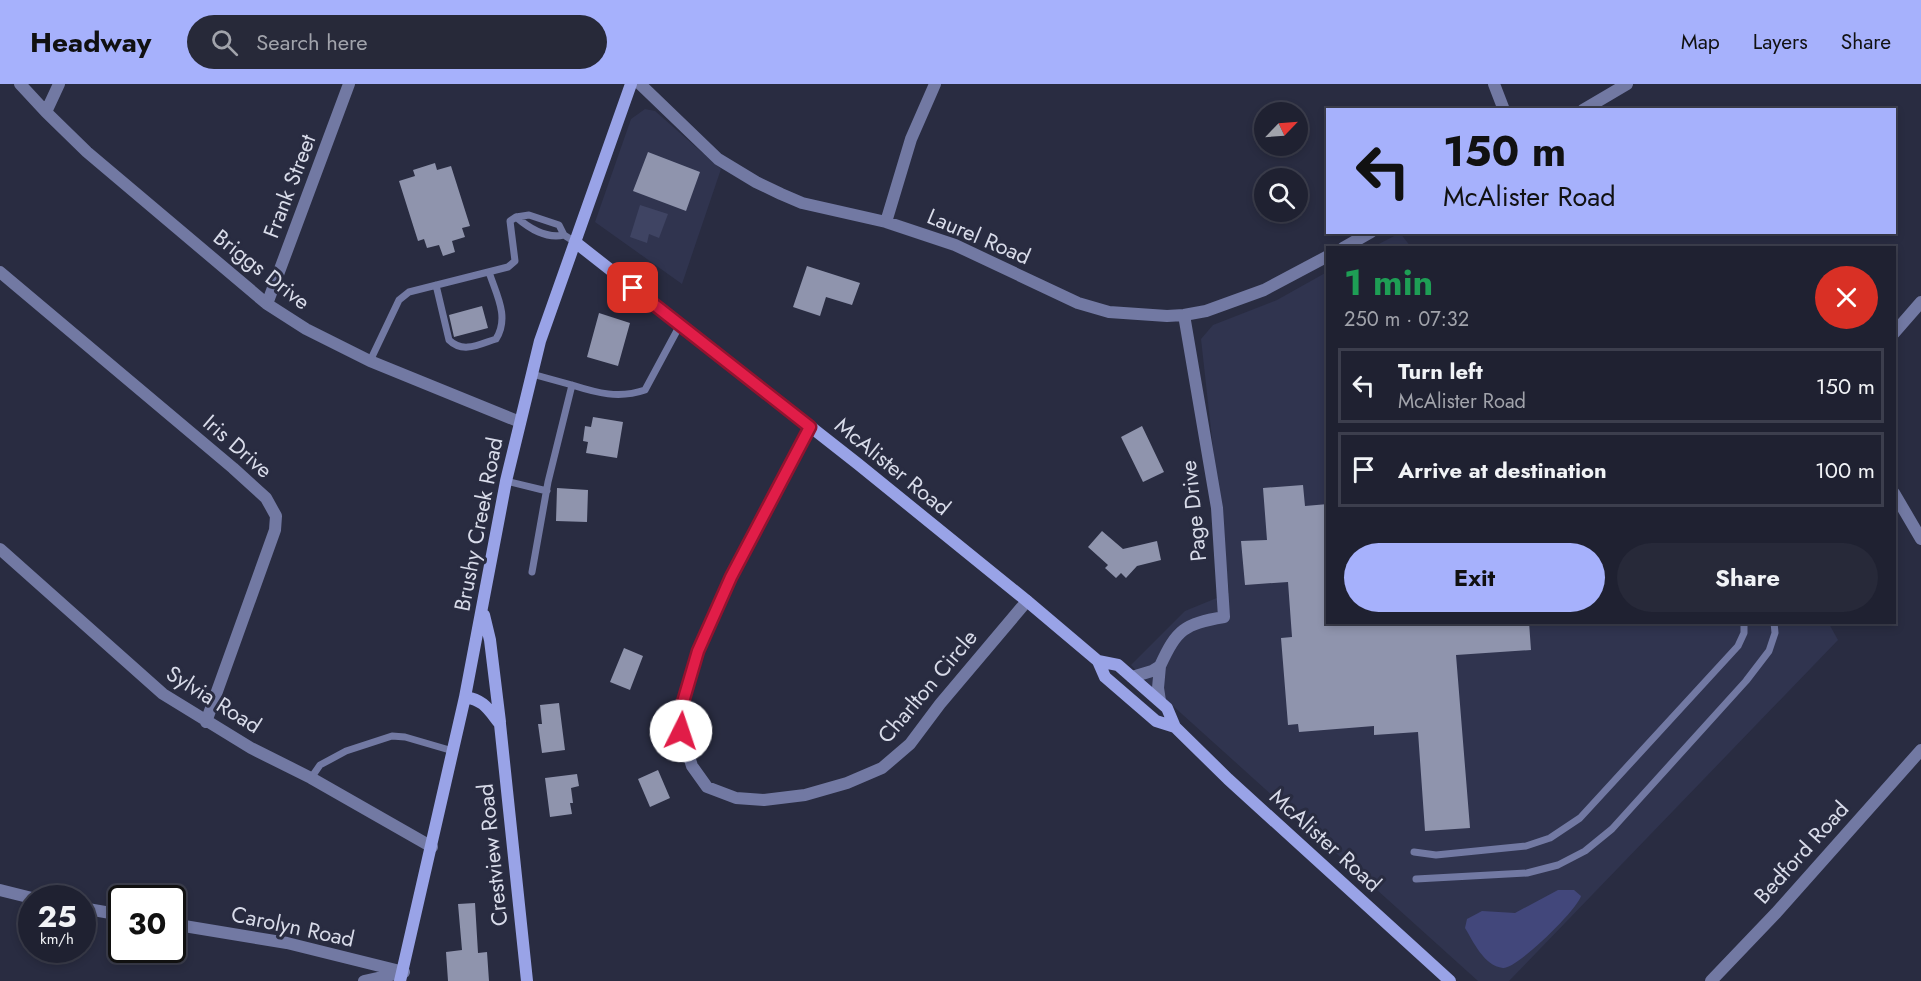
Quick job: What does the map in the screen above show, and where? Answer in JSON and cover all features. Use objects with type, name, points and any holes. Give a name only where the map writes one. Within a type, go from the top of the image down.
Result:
[{"type":"street","name":"Briggs Drive","points":[[20,84],[87,152],[267,304],[306,329],[370,360],[520,422]]},
{"type":"street","points":[[46,112],[59,84]]},
{"type":"street","name":"Frank Street","points":[[267,304],[349,84]]},
{"type":"street","name":"Brushy Creek Road","points":[[402,976],[465,697],[507,481],[540,341],[570,238],[631,84]]},
{"type":"street","name":"Laurel Road","points":[[640,84],[718,159],[756,182],[802,203],[886,222],[955,245],[1078,303],[1109,312],[1167,316],[1206,311],[1264,290],[1326,257]]},
{"type":"street","points":[[886,222],[911,139],[935,84]]},
{"type":"street","points":[[1494,84],[1503,108]]},
{"type":"street","points":[[1586,108],[1627,84]]},
{"type":"street","points":[[1346,246],[1368,234]]},
{"type":"street","name":"McAlister Road","points":[[570,238],[1027,601],[1098,661],[1106,677],[1156,721],[1175,727]]},
{"type":"street","name":"Iris Drive","points":[[0,272],[233,468],[266,498],[276,516],[275,530],[206,722]]},
{"type":"street","points":[[1896,331],[1921,302]]},
{"type":"street","name":"Page Drive","points":[[1160,701],[1158,688],[1160,666],[1171,643],[1186,628],[1203,621],[1224,618],[1218,508],[1184,315]]},
{"type":"street","name":"Charlton Circle","points":[[810,427],[731,577],[698,651],[683,702],[681,731],[692,766],[707,786],[736,798],[764,800],[805,795],[848,783],[882,768],[910,744],[940,704],[1027,601]]},
{"type":"street","points":[[1896,496],[1921,539]]},
{"type":"street","name":"Sylvia Road","points":[[0,549],[163,694],[251,748],[311,778],[432,847]]},
{"type":"street","name":"Crestview Road","points":[[483,610],[490,640],[500,724],[527,981]]},
{"type":"street","name":"McAlister Road","points":[[1098,661],[1118,665],[1160,701],[1167,708],[1175,727],[1228,779],[1450,981]]},
{"type":"street","points":[[1132,677],[1160,666]]},
{"type":"street","points":[[465,697],[476,699],[484,704],[500,724]]},
{"type":"street","name":"Bedford Road","points":[[1711,981],[1776,913],[1921,750]]},
{"type":"street","points":[[0,890],[18,894]]},
{"type":"street","name":"Carolyn Road","points":[[186,926],[287,943],[402,976]]},
{"type":"street","points":[[364,981],[402,976]]},
{"type":"street","points":[[392,981],[402,976]]},
{"type":"lane","points":[[370,360],[399,300],[409,292],[508,267],[515,261],[510,221],[516,217],[529,214],[559,225],[570,238]]},
{"type":"lane","points":[[516,217],[527,226],[552,238],[570,238]]},
{"type":"lane","points":[[436,285],[449,340],[455,346],[466,348],[496,339],[502,329],[504,318],[489,272]]},
{"type":"lane","points":[[532,374],[602,394],[633,394],[645,390],[680,325]]},
{"type":"lane","points":[[532,572],[547,491],[572,385]]},
{"type":"lane","points":[[507,481],[547,491]]},
{"type":"lane","points":[[1413,852],[1436,855],[1526,846],[1566,828],[1580,818],[1738,646],[1744,633],[1744,624]]},
{"type":"lane","points":[[1416,879],[1527,873],[1558,864],[1585,851],[1612,829],[1746,681],[1769,651],[1775,633],[1774,624]]},
{"type":"lane","points":[[311,778],[320,765],[346,751],[392,736],[405,737],[453,751]]},
{"type":"shaded area","points":[[645,109],[655,111],[721,169],[682,284],[595,222],[631,119]]},
{"type":"shaded area","points":[[640,205],[668,214],[659,238],[649,234],[647,243],[630,237]]},
{"type":"shaded area","points":[[1401,234],[1410,246],[1375,246]]},
{"type":"shaded area","points":[[1326,273],[1326,624],[1829,624],[1838,640],[1509,981],[1478,981],[1152,687],[1131,665],[1185,611],[1229,593],[1201,339],[1213,325],[1277,300]]},
{"type":"shaded area","points":[[1558,890],[1574,890],[1581,896],[1546,938],[1510,966],[1503,968],[1490,963],[1465,928],[1467,919],[1482,911],[1515,913]]},
{"type":"building","points":[[648,152],[700,172],[686,211],[633,191]]},
{"type":"building","points":[[435,163],[437,170],[451,166],[470,226],[462,228],[465,237],[452,241],[455,252],[443,256],[439,245],[427,248],[424,239],[418,241],[399,181],[415,176],[413,170]]},
{"type":"building","points":[[807,266],[860,283],[852,305],[826,297],[820,316],[793,307]]},
{"type":"building","points":[[482,306],[488,328],[454,337],[449,315]]},
{"type":"building","points":[[599,313],[630,323],[618,366],[587,357]]},
{"type":"building","points":[[593,417],[623,422],[617,458],[586,453],[588,442],[583,441],[585,426],[591,427]]},
{"type":"building","points":[[1142,426],[1164,472],[1143,482],[1121,437]]},
{"type":"building","points":[[1303,485],[1305,506],[1326,504],[1326,624],[1529,624],[1531,650],[1456,655],[1470,828],[1425,831],[1418,732],[1374,735],[1374,726],[1299,732],[1298,724],[1288,725],[1281,638],[1292,637],[1288,582],[1245,585],[1241,541],[1267,540],[1263,488]]},
{"type":"building","points":[[557,488],[588,490],[587,522],[556,521]]},
{"type":"building","points":[[1102,531],[1123,549],[1157,541],[1161,560],[1137,566],[1126,578],[1121,573],[1116,578],[1105,568],[1108,565],[1088,547]]},
{"type":"building","points":[[624,648],[643,656],[630,690],[610,682]]},
{"type":"building","points":[[559,703],[565,750],[542,753],[538,724],[542,724],[540,705]]},
{"type":"building","points":[[658,770],[670,798],[650,807],[638,779]]},
{"type":"building","points":[[577,774],[579,786],[571,788],[572,814],[550,817],[545,778]]},
{"type":"building","points":[[475,903],[478,953],[487,952],[489,981],[448,981],[446,952],[462,950],[458,904]]},
{"type":"route","points":[[633,288],[810,427],[731,577],[698,651],[683,702],[681,731]]}]
